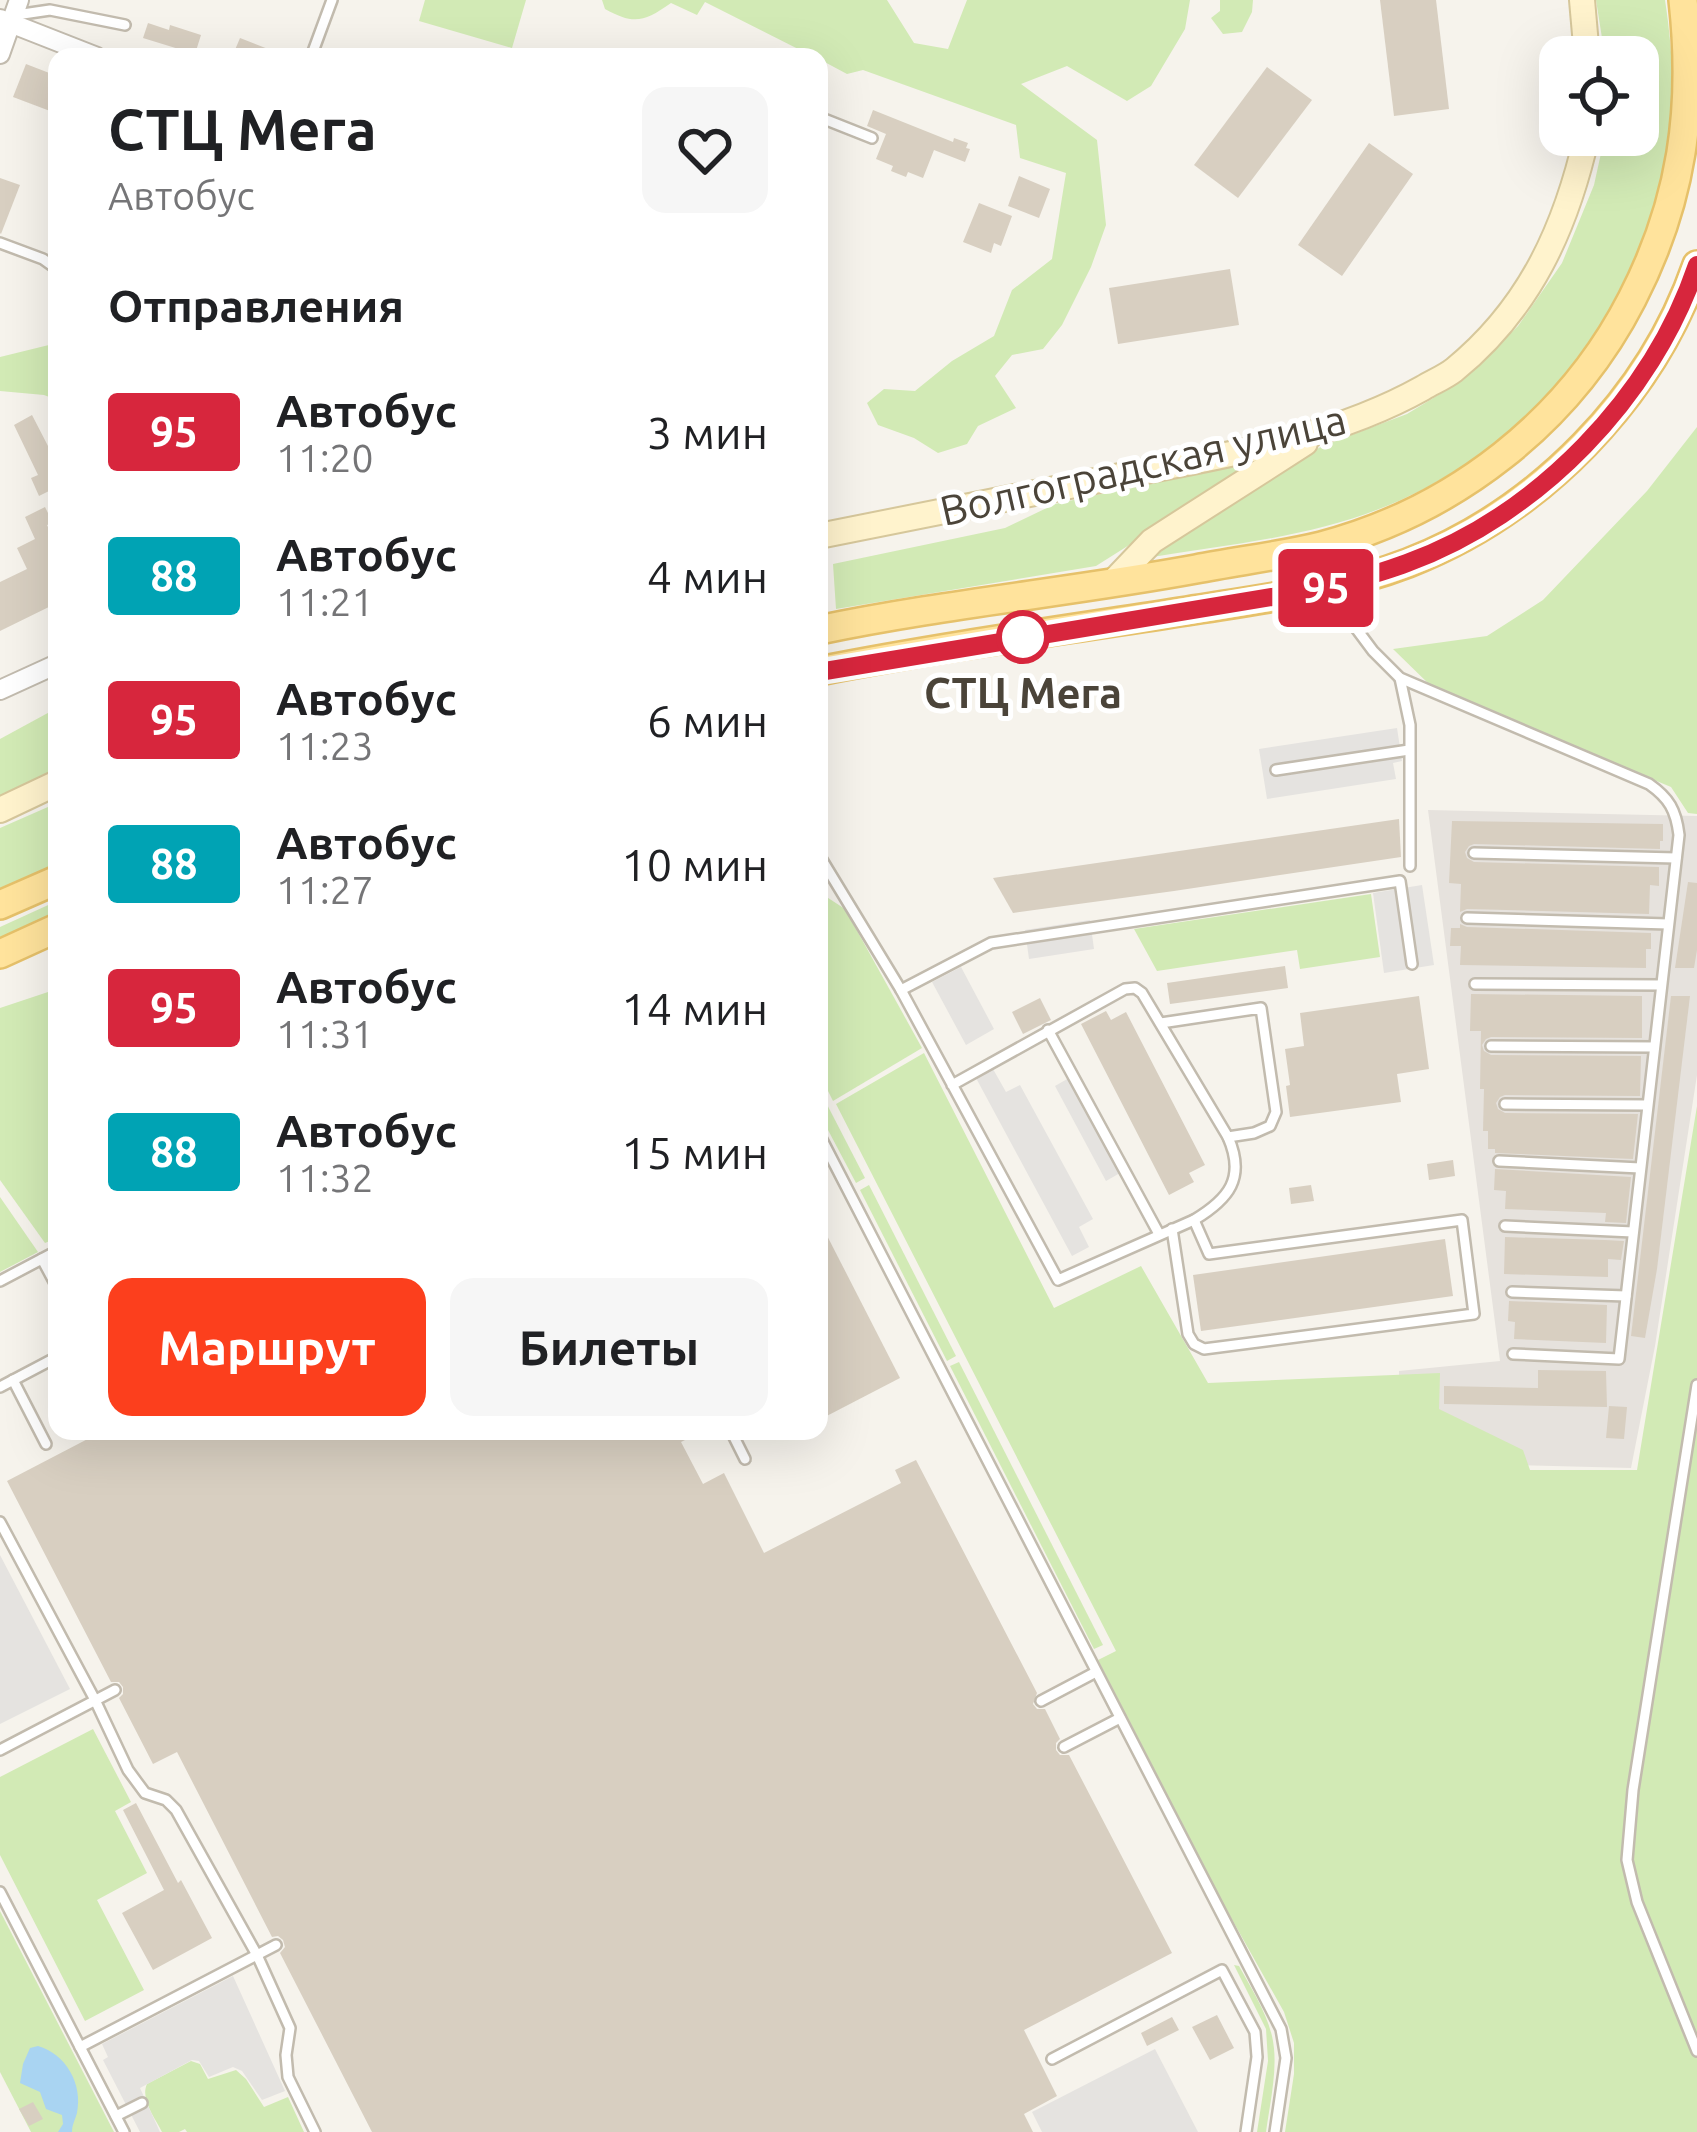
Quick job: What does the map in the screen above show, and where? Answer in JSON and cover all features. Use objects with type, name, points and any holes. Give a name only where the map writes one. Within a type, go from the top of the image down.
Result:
[{"type":"main road","points":[[1582,0],[1585,36]]},
{"type":"main road","points":[[828,629],[1320,546],[1386,525],[1443,498],[1500,460],[1564,400],[1612,338],[1654,256],[1674,196],[1683,146],[1688,98],[1683,0]]},
{"type":"main road","name":"Волгоградская улица","points":[[828,534],[1322,432],[1399,401],[1453,371],[1507,317],[1547,257],[1582,156]]},
{"type":"main road","points":[[828,670],[1326,588],[1430,553],[1473,532],[1544,484],[1614,413],[1660,346],[1695,271]]},
{"type":"main road","points":[[1111,584],[1152,541],[1322,432]]},
{"type":"main road","points":[[0,810],[48,787]]},
{"type":"main road","points":[[0,905],[48,884]]},
{"type":"main road","points":[[0,954],[48,932]]},
{"type":"street","points":[[0,54],[12,14],[79,48]]},
{"type":"street","points":[[0,690],[48,673]]},
{"type":"lane","points":[[314,48],[332,0]]},
{"type":"lane","points":[[12,14],[50,10],[125,25]]},
{"type":"lane","points":[[828,121],[872,138]]},
{"type":"lane","points":[[0,243],[48,263]]},
{"type":"lane","points":[[1326,588],[1372,651],[1400,678],[1649,784],[1667,797],[1677,816],[1679,835],[1619,1359],[1513,1354]]},
{"type":"lane","points":[[1400,678],[1410,725],[1410,866]]},
{"type":"lane","points":[[1276,770],[1408,750]]},
{"type":"lane","points":[[1474,853],[1676,858]]},
{"type":"lane","points":[[828,870],[901,991],[952,1085],[1058,1280],[1210,1211],[1236,1176],[1236,1155],[1228,1137],[1135,988],[1125,989],[952,1085]]},
{"type":"lane","points":[[901,991],[991,944],[1400,881],[1412,964]]},
{"type":"lane","points":[[1467,918],[1668,924]]},
{"type":"lane","points":[[1475,984],[1661,985]]},
{"type":"lane","points":[[1161,1023],[1261,1008],[1276,1112],[1270,1126],[1228,1137]]},
{"type":"lane","points":[[1048,1030],[1159,1234]]},
{"type":"lane","points":[[1491,1046],[1654,1047]]},
{"type":"lane","points":[[1504,1104],[1647,1105]]},
{"type":"lane","points":[[828,1151],[1282,2029],[1286,2058],[1275,2132]]},
{"type":"lane","points":[[1499,1161],[1640,1168]]},
{"type":"lane","points":[[1172,1229],[1188,1334],[1204,1349],[1474,1314],[1462,1220],[1209,1254],[1194,1220]]},
{"type":"lane","points":[[1505,1226],[1633,1232]]},
{"type":"lane","points":[[0,1280],[48,1256]]},
{"type":"lane","points":[[43,1258],[48,1268]]},
{"type":"lane","points":[[1513,1292],[1626,1296]]},
{"type":"lane","points":[[0,1387],[48,1362]]},
{"type":"lane","points":[[13,1380],[46,1444]]},
{"type":"lane","points":[[1697,1384],[1633,1790],[1627,1860],[1637,1902],[1697,2051]]},
{"type":"lane","points":[[736,1440],[745,1459]]},
{"type":"lane","points":[[0,1522],[128,1770],[139,1787],[176,1810],[257,1955],[290,2027],[288,2077],[315,2132]]},
{"type":"lane","points":[[1041,1701],[1096,1672]]},
{"type":"lane","points":[[0,1750],[115,1690]]},
{"type":"lane","points":[[1064,1747],[1120,1718]]},
{"type":"lane","points":[[0,1892],[124,2132]]},
{"type":"lane","points":[[80,2047],[276,1945]]},
{"type":"lane","points":[[1052,2059],[1222,1970],[1255,2032],[1257,2057],[1246,2132]]},
{"type":"lane","points":[[116,2116],[142,2103]]},
{"type":"shaded area","points":[[1397,728],[1402,761],[1393,763],[1396,779],[1267,799],[1259,749]]},
{"type":"shaded area","points":[[1428,810],[1697,816],[1697,1075],[1631,1468],[1400,1462],[1399,1371],[1500,1361]]},
{"type":"shaded area","points":[[1422,885],[1434,965],[1384,973],[1373,893]]},
{"type":"shaded area","points":[[1090,920],[1094,949],[1029,959],[1025,930]]},
{"type":"shaded area","points":[[961,967],[994,1029],[966,1045],[932,982]]},
{"type":"shaded area","points":[[993,1069],[1006,1092],[1020,1085],[1093,1219],[1079,1227],[1089,1247],[1072,1256],[976,1078]]},
{"type":"shaded area","points":[[1069,1078],[1120,1173],[1106,1181],[1055,1086]]},
{"type":"shaded area","points":[[0,1555],[70,1689],[0,1724]]},
{"type":"shaded area","points":[[233,1976],[285,2091],[262,2100],[242,2071],[233,2067],[209,2077],[199,2061],[192,2060],[140,2088],[160,2132],[140,2132],[103,2060],[108,2057],[102,2044]]},
{"type":"shaded area","points":[[1155,2049],[1198,2132],[1042,2132],[1032,2112]]},
{"type":"green space","points":[[425,0],[526,0],[512,48],[419,21]]},
{"type":"green space","points":[[602,0],[887,0],[914,43],[948,49],[967,0],[1190,0],[1185,29],[1151,86],[1127,101],[1067,66],[1021,84],[1097,140],[1106,225],[1062,325],[1043,349],[1012,355],[995,376],[1016,408],[978,426],[967,444],[938,453],[878,425],[867,403],[884,389],[915,391],[994,336],[1012,290],[1052,259],[1066,173],[1020,158],[1016,125],[863,70],[847,74],[828,64],[828,48],[796,48],[705,2],[697,15],[671,3],[632,19],[605,9]]},
{"type":"green space","points":[[1220,0],[1253,0],[1242,32],[1223,34],[1211,18],[1220,11]]},
{"type":"green space","points":[[1596,0],[1665,0],[1671,128],[1656,205],[1634,262],[1606,316],[1571,366],[1531,411],[1484,450],[1434,483],[1379,509],[1293,534],[1146,558],[1322,446],[1407,414],[1463,380],[1518,326],[1562,263],[1594,185],[1600,156],[1659,156],[1659,36],[1602,36]]},
{"type":"green space","points":[[48,345],[48,397],[0,391],[0,357]]},
{"type":"green space","points":[[1697,427],[1697,814],[1688,813],[1671,787],[1433,688],[1393,649],[1487,636],[1543,600],[1647,491]]},
{"type":"green space","points":[[1267,458],[1096,566],[836,609],[833,564],[1005,528],[1055,504]]},
{"type":"green space","points":[[48,713],[48,781],[0,803],[0,739]]},
{"type":"green space","points":[[48,807],[48,868],[0,889],[0,828]]},
{"type":"green space","points":[[1371,894],[1380,957],[1300,969],[1297,950],[1157,971],[1134,929]]},
{"type":"green space","points":[[828,898],[845,909],[922,1048],[833,1101],[828,1091]]},
{"type":"green space","points":[[48,905],[48,918],[0,940],[0,927]]},
{"type":"green space","points":[[48,992],[45,1243],[0,1180],[0,1008]]},
{"type":"green space","points":[[924,1053],[1054,1308],[1141,1266],[1208,1383],[1440,1373],[1439,1409],[1523,1450],[1530,1470],[1637,1470],[1697,1106],[1697,2132],[1285,2132],[1294,2043],[1284,2012],[1098,1660],[1116,1651],[836,1104]]},
{"type":"green space","points":[[828,1106],[865,1178],[856,1183],[828,1130]]},
{"type":"green space","points":[[869,1185],[956,1356],[947,1361],[860,1190]]},
{"type":"green space","points":[[0,1197],[38,1252],[0,1272]]},
{"type":"green space","points":[[959,1362],[1103,1645],[1094,1649],[950,1366]]},
{"type":"green space","points":[[93,1729],[131,1802],[115,1811],[147,1873],[97,1900],[144,1990],[85,2021],[0,1855],[0,1777]]},
{"type":"green space","points":[[0,1911],[114,2132],[31,2132],[0,2072]]},
{"type":"green space","points":[[1234,1965],[1253,1991],[1272,2036],[1274,2072],[1266,2132],[1257,2132],[1268,2061],[1266,2029]]},
{"type":"green space","points":[[191,2061],[200,2064],[208,2079],[236,2070],[264,2107],[288,2097],[304,2132],[162,2132],[147,2102],[147,2084]]},
{"type":"water","points":[[38,2046],[57,2056],[75,2081],[78,2102],[72,2132],[58,2132],[62,2115],[46,2109],[40,2092],[20,2083],[30,2048]]},
{"type":"building","points":[[1380,0],[1436,0],[1449,109],[1394,116]]},
{"type":"building","points":[[148,23],[201,35],[197,48],[176,48],[143,38]]},
{"type":"building","points":[[240,38],[266,48],[236,48]]},
{"type":"building","points":[[26,64],[48,73],[48,110],[13,97]]},
{"type":"building","points":[[1267,67],[1312,100],[1238,198],[1194,165]]},
{"type":"building","points":[[873,110],[953,142],[954,138],[968,143],[965,162],[934,150],[923,178],[891,171],[893,166],[876,159],[886,134],[867,126]]},
{"type":"building","points":[[1369,143],[1413,174],[1342,276],[1298,245]]},
{"type":"building","points":[[1019,176],[1050,189],[1039,218],[1008,206]]},
{"type":"building","points":[[0,178],[20,185],[1,234],[0,233]]},
{"type":"building","points":[[979,203],[1012,216],[1001,246],[994,243],[991,253],[963,242]]},
{"type":"building","points":[[1230,269],[1239,325],[1118,344],[1109,288]]},
{"type":"building","points":[[32,415],[48,444],[48,492],[39,496],[31,478],[38,475],[14,425]]},
{"type":"building","points":[[45,507],[48,513],[48,607],[0,631],[0,582],[27,569],[17,548],[35,539],[25,517]]},
{"type":"building","points":[[1399,819],[1401,857],[1174,891],[1013,913],[993,878]]},
{"type":"building","points":[[1452,821],[1663,824],[1660,849],[1474,844],[1465,852],[1474,862],[1659,867],[1659,886],[1650,885],[1649,914],[1460,912],[1461,884],[1449,883]]},
{"type":"building","points":[[1688,882],[1697,883],[1697,950],[1694,968],[1675,968]]},
{"type":"building","points":[[1460,924],[1651,933],[1651,949],[1646,949],[1646,968],[1460,965],[1461,946],[1450,946],[1451,928],[1460,928]]},
{"type":"building","points":[[1285,966],[1288,988],[1170,1004],[1167,983]]},
{"type":"building","points":[[1471,994],[1642,996],[1642,1038],[1491,1037],[1482,1045],[1491,1055],[1641,1056],[1640,1096],[1505,1095],[1496,1103],[1505,1113],[1638,1114],[1633,1159],[1488,1149],[1488,1131],[1483,1131],[1484,1089],[1480,1089],[1481,1031],[1470,1031]]},
{"type":"building","points":[[1419,996],[1429,1069],[1397,1074],[1401,1102],[1290,1117],[1285,1049],[1304,1046],[1300,1013]]},
{"type":"building","points":[[1671,996],[1690,996],[1645,1338],[1631,1336]]},
{"type":"building","points":[[1040,998],[1051,1020],[1023,1034],[1012,1012]]},
{"type":"building","points":[[1106,1011],[1111,1020],[1126,1012],[1205,1165],[1189,1173],[1194,1182],[1169,1195],[1081,1024]]},
{"type":"building","points":[[1453,1160],[1455,1176],[1429,1180],[1427,1164]]},
{"type":"building","points":[[1495,1169],[1631,1177],[1626,1223],[1605,1222],[1606,1213],[1505,1209],[1506,1191],[1494,1190]]},
{"type":"building","points":[[1311,1185],[1314,1201],[1291,1204],[1289,1188]]},
{"type":"building","points":[[1505,1237],[1624,1241],[1621,1260],[1608,1259],[1608,1277],[1504,1274]]},
{"type":"building","points":[[828,1238],[900,1378],[828,1415]]},
{"type":"building","points":[[1445,1239],[1453,1296],[1201,1331],[1193,1275]]},
{"type":"building","points":[[1509,1301],[1607,1305],[1606,1343],[1514,1339],[1515,1322],[1508,1321]]},
{"type":"building","points":[[1538,1370],[1606,1371],[1607,1407],[1444,1404],[1444,1386],[1538,1388]]},
{"type":"building","points":[[1609,1406],[1627,1407],[1624,1439],[1606,1438]]},
{"type":"building","points":[[86,1440],[685,1440],[681,1442],[703,1484],[724,1473],[764,1553],[901,1483],[895,1470],[916,1460],[1037,1693],[1033,1704],[1045,1709],[1060,1739],[1056,1750],[1069,1755],[1172,1953],[1024,2030],[1057,2096],[1024,2114],[1033,2132],[372,2132],[280,1953],[283,1940],[272,1937],[177,1752],[153,1764],[119,1698],[123,1687],[111,1682],[7,1481]]},
{"type":"building","points":[[136,1803],[212,1938],[153,1970],[122,1913],[164,1890],[123,1810]]},
{"type":"building","points":[[1217,2015],[1234,2048],[1210,2060],[1192,2027]]},
{"type":"building","points":[[1172,2017],[1179,2030],[1147,2046],[1141,2033]]},
{"type":"building","points":[[33,2102],[43,2119],[29,2126],[19,2109]]},
{"type":"bus line","name":"95","points":[[828,670],[1326,588],[1408,563],[1473,532],[1544,484],[1614,413],[1660,346],[1697,265]]},
{"type":"place","name":"СТЦ Мега","points":[[1023,637]]}]
